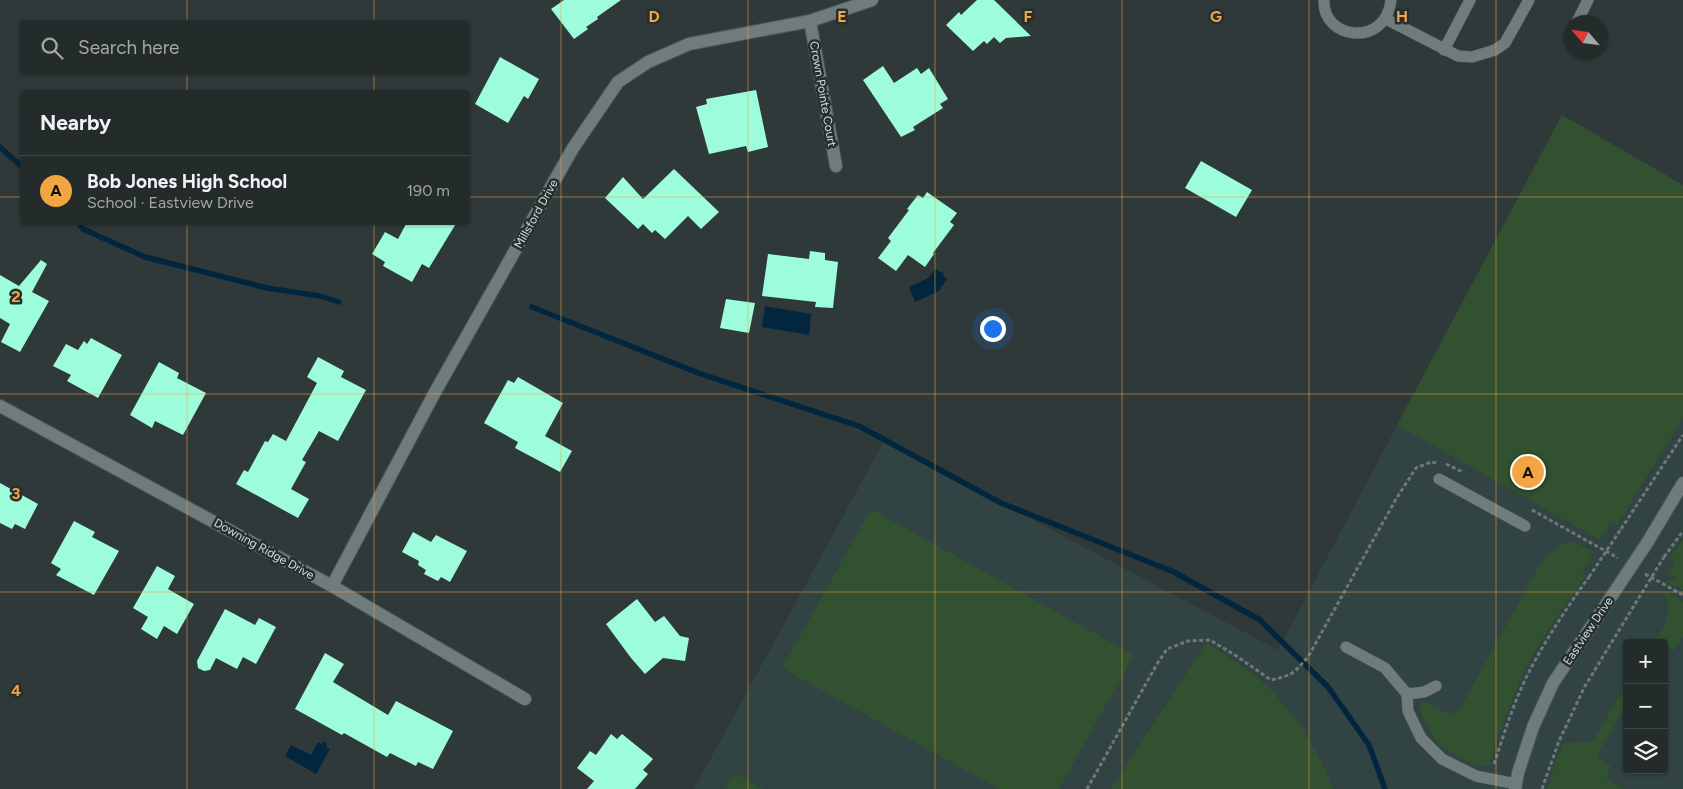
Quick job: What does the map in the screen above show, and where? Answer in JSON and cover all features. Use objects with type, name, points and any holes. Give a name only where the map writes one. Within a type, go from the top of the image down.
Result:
[{"type":"street","name":"Millsford Drive","points":[[332,586],[434,394],[573,148],[618,82],[648,62],[689,44],[810,21],[872,0]]},
{"type":"street","name":"Crown Pointe Court","points":[[810,21],[836,166]]},
{"type":"street","name":"Downing Ridge Drive","points":[[0,406],[332,586],[525,699]]},
{"type":"street","name":"Eastview Drive","points":[[1515,787],[1533,726],[1554,683],[1679,497],[1683,482]]},
{"type":"lane","points":[[1324,0],[1327,15],[1334,25],[1345,32],[1355,34],[1367,32],[1377,27],[1386,19],[1391,0]]},
{"type":"lane","points":[[1444,50],[1470,0]]},
{"type":"lane","points":[[1386,19],[1444,50],[1458,56],[1472,57],[1495,50],[1505,42],[1529,0]]},
{"type":"lane","points":[[1580,15],[1588,0]]},
{"type":"lane","points":[[1439,479],[1525,526]]},
{"type":"lane","points":[[1346,648],[1384,668],[1407,694],[1408,711],[1421,738],[1442,759],[1476,776],[1515,787]]},
{"type":"lane","points":[[1407,694],[1424,692],[1436,686]]},
{"type":"path","points":[[1493,780],[1493,767],[1509,718],[1531,668],[1561,616],[1683,435]]},
{"type":"path","points":[[1087,789],[1167,649],[1188,641],[1210,640],[1271,680],[1290,676],[1308,657],[1396,499],[1416,468],[1431,462],[1449,464],[1466,474]]},
{"type":"path","points":[[1527,507],[1622,561]]},
{"type":"path","points":[[1542,789],[1559,741],[1585,686],[1664,557],[1683,530]]},
{"type":"path","points":[[1640,570],[1683,595]]},
{"type":"shaded area","points":[[1562,115],[1683,185],[1683,789],[694,789],[884,441],[1278,650]]},
{"type":"green space","points":[[1562,115],[1683,185],[1683,418],[1617,525],[1611,522],[1600,540],[1397,425]]},
{"type":"green space","points":[[871,509],[1134,655],[1059,789],[999,789],[782,668]]},
{"type":"green space","points":[[1683,539],[1683,590],[1665,581],[1675,579],[1674,574],[1666,576],[1675,562],[1670,559]]},
{"type":"green space","points":[[1574,542],[1594,552],[1582,573],[1586,575],[1545,635],[1524,672],[1489,766],[1473,764],[1439,746],[1420,712],[1420,700],[1450,714],[1459,710],[1543,559],[1561,545]]},
{"type":"green space","points":[[1664,591],[1683,602],[1683,637],[1674,651],[1668,648],[1668,639],[1656,639],[1668,619],[1667,600]]},
{"type":"green space","points":[[1206,643],[1255,675],[1280,699],[1307,736],[1333,789],[1111,789]]},
{"type":"green space","points":[[1623,690],[1623,711],[1596,757],[1611,765],[1606,778],[1623,789],[1547,789],[1556,760],[1564,743],[1592,742]]},
{"type":"green space","points":[[735,773],[763,789],[726,789]]},
{"type":"water","points":[[935,269],[944,274],[943,276],[947,279],[939,291],[915,302],[909,287],[928,278]]},
{"type":"water","points":[[765,306],[811,314],[809,335],[762,327]]},
{"type":"water","points":[[323,741],[327,744],[326,747],[330,749],[316,774],[285,756],[291,745],[311,755],[318,742],[322,744]]},
{"type":"building","points":[[564,0],[621,0],[597,17],[598,19],[586,27],[588,29],[574,39],[551,9]]},
{"type":"building","points":[[977,0],[994,0],[1031,36],[1006,38],[1000,43],[994,37],[987,44],[984,41],[973,51],[946,25],[959,12],[961,15]]},
{"type":"building","points":[[500,57],[539,79],[528,99],[524,96],[508,123],[475,104]]},
{"type":"building","points":[[883,66],[894,83],[917,68],[921,74],[929,68],[948,99],[940,104],[943,108],[913,127],[915,130],[901,137],[863,80]]},
{"type":"building","points":[[756,90],[768,147],[748,152],[746,146],[709,154],[696,107],[707,104],[706,99]]},
{"type":"building","points":[[1201,161],[1252,190],[1236,217],[1185,188]]},
{"type":"building","points":[[674,169],[719,212],[701,229],[688,216],[665,239],[655,230],[652,233],[643,224],[638,229],[605,198],[623,177],[643,199]]},
{"type":"building","points":[[927,192],[957,213],[950,222],[954,225],[925,267],[908,255],[896,271],[878,258],[891,241],[888,238],[909,210],[907,209],[918,195],[923,198]]},
{"type":"building","points":[[405,225],[455,225],[429,268],[422,264],[412,282],[383,266],[385,262],[372,254],[385,232],[398,239]]},
{"type":"building","points":[[810,251],[825,253],[825,260],[838,262],[833,308],[815,307],[816,302],[762,296],[768,254],[809,259]]},
{"type":"building","points":[[41,260],[47,264],[32,292],[49,301],[20,352],[1,342],[10,324],[0,318],[0,275],[19,286]]},
{"type":"building","points":[[726,299],[755,303],[749,333],[720,328]]},
{"type":"building","points":[[91,338],[122,355],[98,398],[67,381],[71,375],[53,366],[66,344],[78,350],[84,341],[87,344]]},
{"type":"building","points":[[318,357],[344,371],[341,377],[366,390],[338,441],[319,431],[302,460],[306,462],[291,489],[309,499],[298,518],[236,484],[244,470],[248,472],[265,441],[268,442],[273,434],[286,441],[317,383],[307,377]]},
{"type":"building","points":[[159,362],[179,373],[177,378],[206,393],[183,435],[155,421],[152,428],[130,415]]},
{"type":"building","points":[[518,377],[563,403],[545,436],[572,451],[560,472],[515,448],[518,442],[484,423],[508,380],[514,383]]},
{"type":"building","points":[[0,483],[38,504],[25,529],[15,524],[12,529],[0,523]]},
{"type":"building","points":[[74,521],[95,532],[92,537],[119,551],[94,595],[56,575],[61,569],[51,563]]},
{"type":"building","points":[[413,532],[431,542],[436,535],[467,551],[450,582],[441,577],[438,581],[424,574],[426,570],[418,565],[419,561],[402,552]]},
{"type":"building","points":[[157,566],[175,576],[168,589],[194,604],[177,634],[164,626],[157,639],[141,629],[148,617],[133,608]]},
{"type":"building","points":[[637,599],[655,622],[664,616],[680,636],[689,638],[685,661],[663,658],[645,674],[631,658],[606,624]]},
{"type":"building","points":[[225,609],[255,625],[259,618],[276,627],[256,664],[243,657],[237,669],[216,658],[210,670],[204,671],[198,668],[197,661]]},
{"type":"building","points":[[325,653],[344,664],[333,682],[388,715],[396,701],[453,731],[433,769],[418,762],[416,766],[390,753],[387,757],[295,709]]},
{"type":"building","points":[[611,734],[617,739],[622,734],[653,759],[643,770],[648,774],[635,789],[587,789],[594,781],[577,768],[590,751],[596,755]]},
{"type":"waterway","points":[[0,147],[20,165]]},
{"type":"waterway","points":[[80,225],[83,229],[145,257],[267,288],[320,296],[339,302]]},
{"type":"waterway","points":[[532,307],[701,374],[859,426],[1001,503],[1174,572],[1260,620],[1328,687],[1369,745],[1385,789]]},
{"type":"place","name":"Bob Jones High School","points":[[1528,472]]}]
